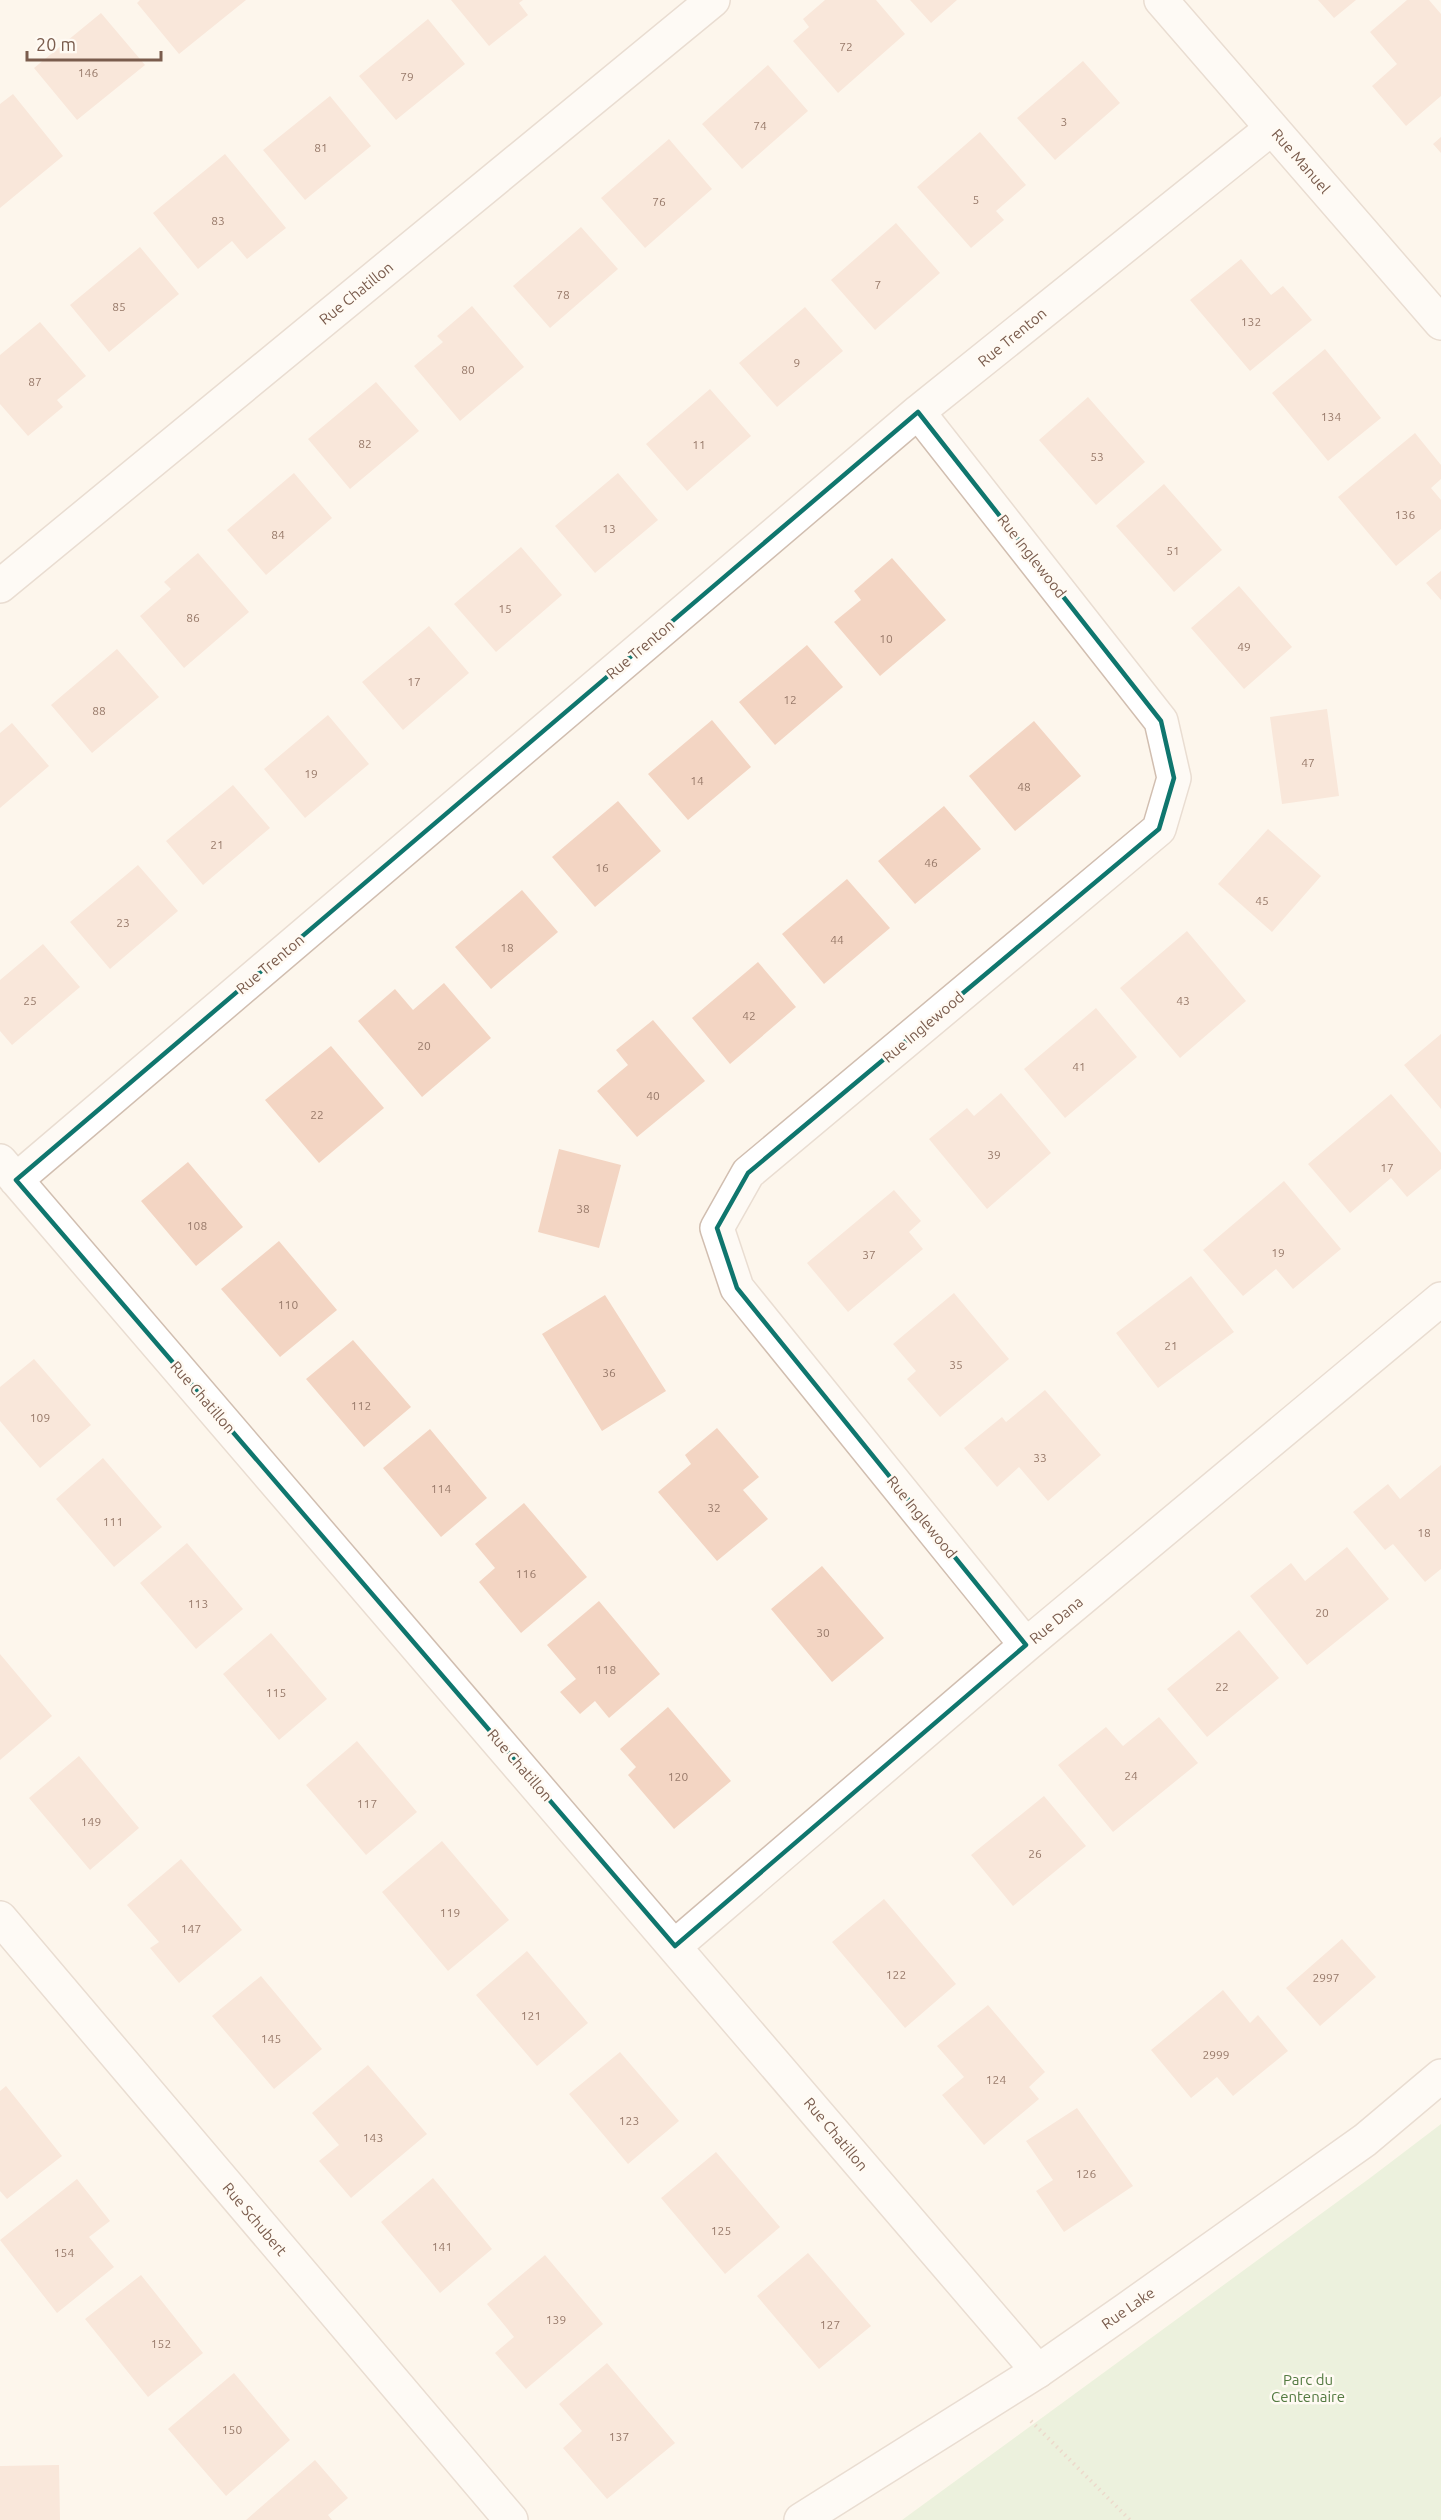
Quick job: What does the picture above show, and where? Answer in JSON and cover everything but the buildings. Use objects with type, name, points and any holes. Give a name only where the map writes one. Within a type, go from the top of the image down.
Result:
[{"type":"street","name":"Rue Chatillon","points":[[0,586],[713,0]]},
{"type":"street","name":"Rue Manuel","points":[[1161,0],[1441,323]]},
{"type":"street","name":"Rue Trenton","points":[[8,1171],[918,412],[1272,128]]},
{"type":"street","name":"Rue Inglewood","points":[[918,412],[1161,721],[1174,778],[1159,830],[748,1173],[717,1228],[737,1288],[1026,1645]]},
{"type":"street","name":"Rue Chatillon","points":[[8,1171],[1038,2371]]},
{"type":"street","name":"Rue Dana","points":[[675,1946],[1026,1645],[1441,1299]]},
{"type":"street","name":"Rue Schubert","points":[[0,1918],[511,2520]]},
{"type":"street","name":"Rue Lake","points":[[801,2520],[1038,2371],[1365,2140],[1441,2076]]},
{"type":"path","points":[[1003,2392],[1130,2520]]},
{"type":"highlighted area","points":[[918,412],[1161,721],[1174,778],[1159,829],[748,1173],[717,1228],[737,1288],[1026,1645],[675,1946],[16,1180]]},
{"type":"green space","name":"Parc du Centenaire","points":[[1441,2124],[1441,2520],[902,2520],[1370,2178]]}]
